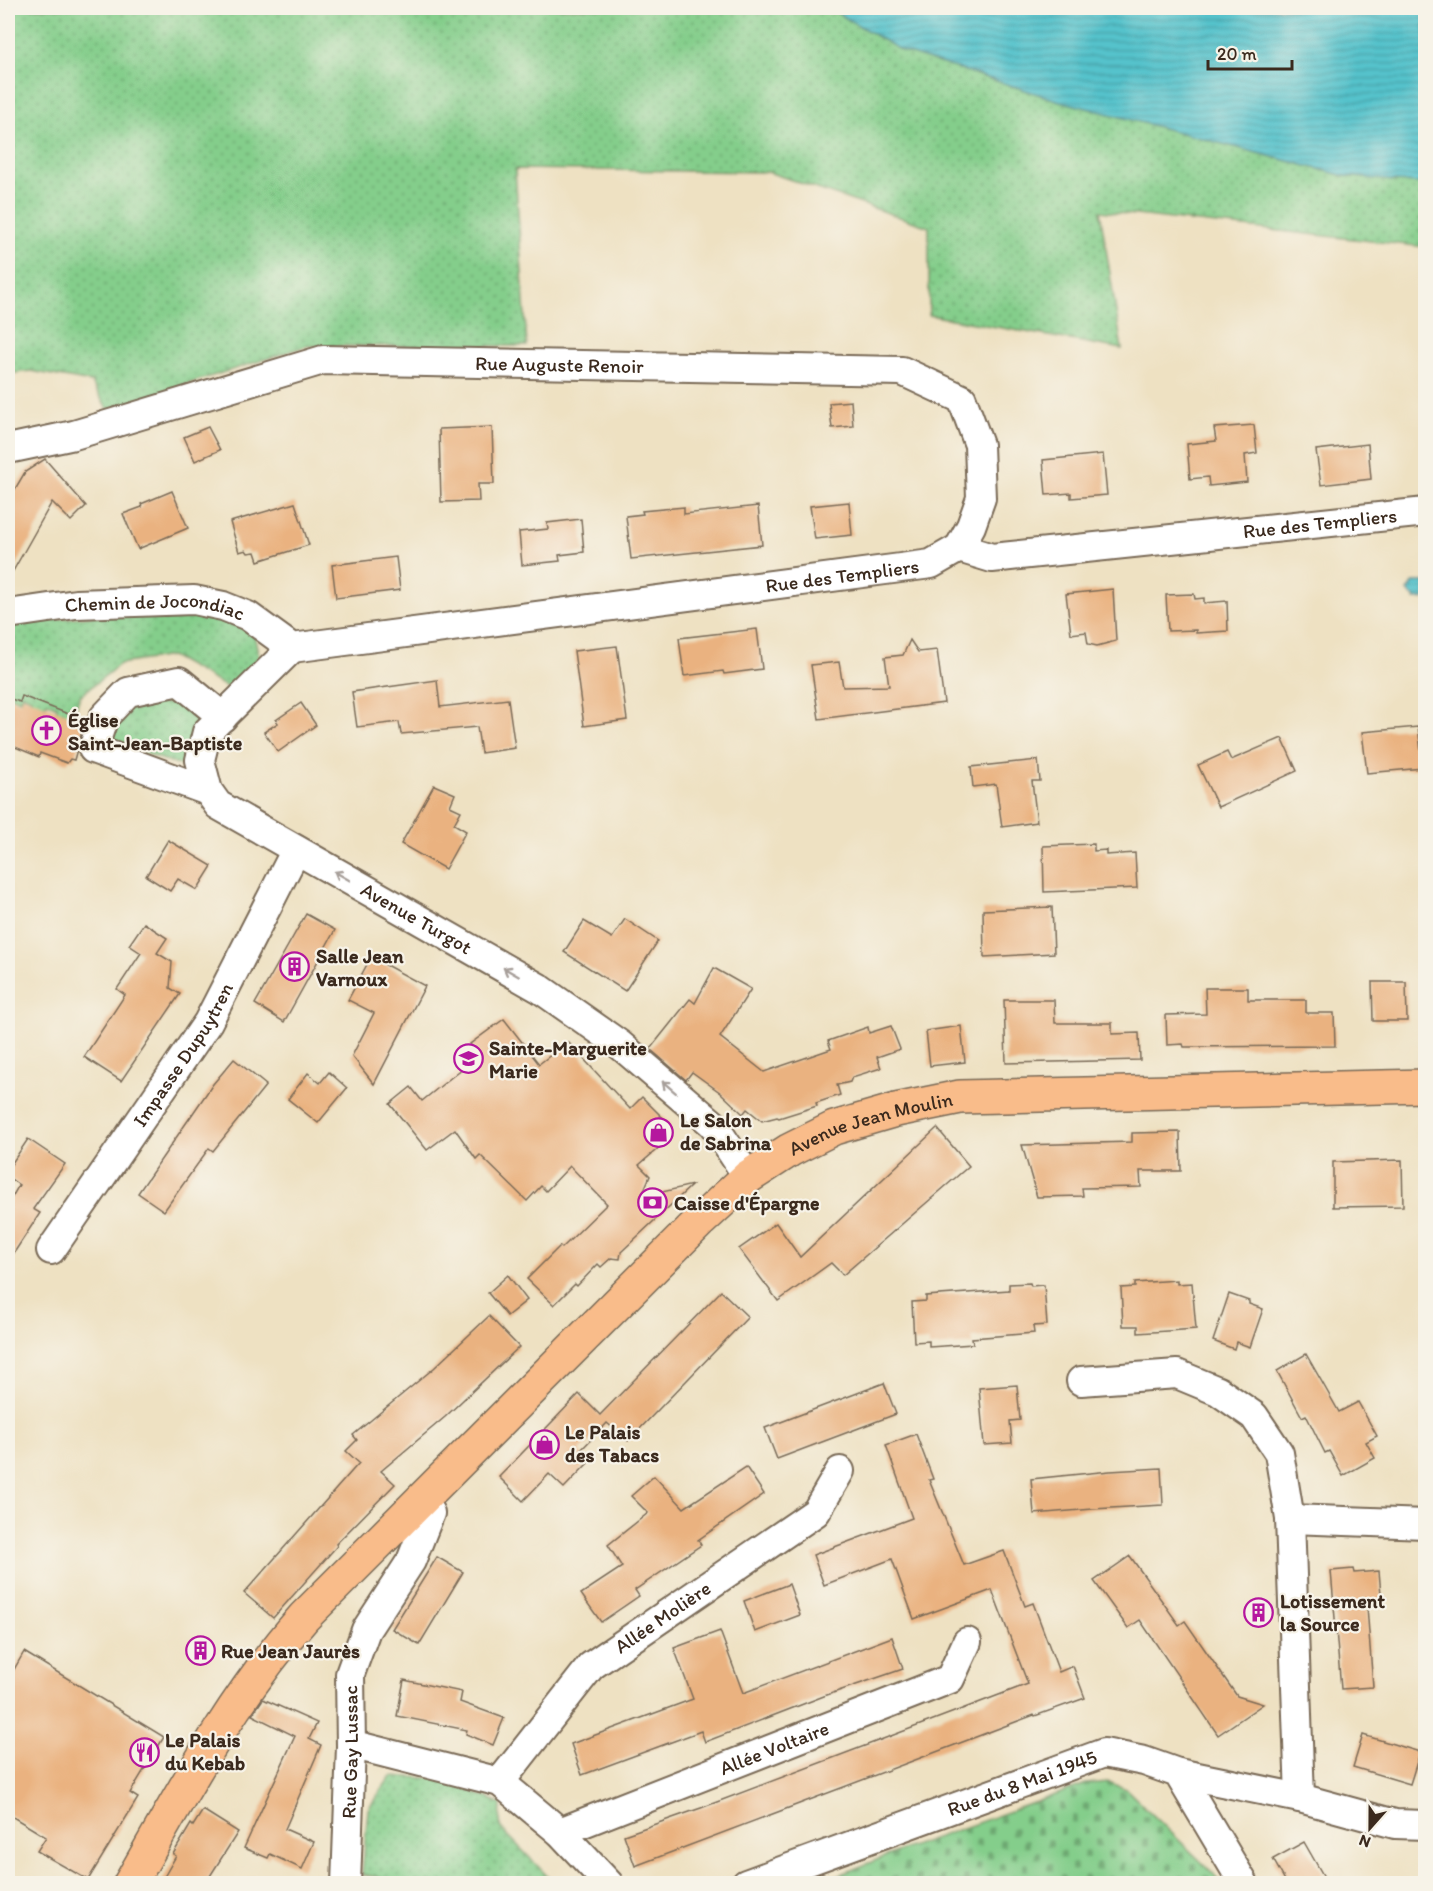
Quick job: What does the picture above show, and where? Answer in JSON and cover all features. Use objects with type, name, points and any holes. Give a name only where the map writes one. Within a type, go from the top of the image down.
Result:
[{"type":"main road","name":"Avenue Jean Moulin","points":[[421,1498],[576,1346],[684,1235],[748,1177],[790,1150],[834,1128],[896,1110],[960,1097],[1425,1086]]},
{"type":"main road","points":[[130,1884],[221,1726],[273,1652],[304,1617],[421,1498]]},
{"type":"street","name":"Rue Auguste Renoir","points":[[8,449],[74,435],[323,360],[902,371],[962,399],[979,445],[981,498],[971,526],[959,548]]},
{"type":"street","name":"Rue des Templiers","points":[[292,648],[931,564],[959,548],[992,558],[1425,512]]},
{"type":"street","name":"Chemin de Jocondiac","points":[[8,614],[76,604],[194,600],[223,606],[248,616],[292,648]]},
{"type":"street","name":"Avenue Turgot","points":[[292,648],[207,732],[200,760],[208,790],[218,805],[539,988],[619,1044],[713,1124],[748,1177]]},
{"type":"street","points":[[208,790],[93,749],[104,717],[128,692],[179,681],[223,717]]},
{"type":"street","name":"Impasse Dupuytren","points":[[51,1250],[208,1022],[296,850]]},
{"type":"street","points":[[1081,1381],[1177,1374],[1218,1391],[1254,1416],[1279,1453],[1290,1519],[1300,1798]]},
{"type":"street","name":"Allée Molière","points":[[500,1782],[591,1666],[816,1512],[840,1471]]},
{"type":"street","name":"Rue Gay Lussac","points":[[346,1884],[351,1746],[350,1674],[366,1630],[411,1561],[430,1513],[421,1498]]},
{"type":"street","points":[[1290,1519],[1425,1524]]},
{"type":"street","name":"Allée Voltaire","points":[[560,1832],[950,1678],[967,1642]]},
{"type":"street","points":[[351,1746],[500,1782],[560,1832],[609,1884]]},
{"type":"street","name":"Rue du 8 Mai 1945","points":[[746,1884],[1104,1753],[1144,1761],[1178,1773],[1300,1798],[1395,1824],[1425,1825]]},
{"type":"street","points":[[1178,1773],[1244,1884]]},
{"type":"green space","points":[[11,8],[829,8],[902,51],[1060,101],[1345,176],[1425,184],[1425,247],[1100,211],[1122,349],[929,315],[929,227],[768,172],[515,169],[527,346],[307,346],[108,409],[91,382],[31,371],[8,374],[8,10]]},
{"type":"green space","points":[[185,607],[253,631],[259,656],[232,690],[171,656],[120,664],[80,696],[72,719],[56,713],[57,707],[47,702],[44,708],[30,703],[31,698],[22,694],[20,700],[8,695],[8,624]]},
{"type":"green space","points":[[134,702],[183,704],[200,714],[187,745],[186,767],[110,742],[116,720]]},
{"type":"green space","points":[[391,1776],[444,1779],[501,1804],[500,1827],[554,1883],[391,1884],[384,1878],[362,1875],[368,1809]]},
{"type":"green space","points":[[1109,1782],[1126,1789],[1217,1877],[1220,1883],[819,1883],[899,1851],[1086,1784]]},
{"type":"water","points":[[829,8],[1425,8],[1425,184],[1345,176],[1060,101],[902,51]]},
{"type":"water","points":[[1414,582],[1425,582],[1425,599],[1415,599],[1408,591]]},
{"type":"building","points":[[851,401],[853,426],[832,428],[829,403]]},
{"type":"building","points":[[1254,425],[1257,453],[1245,455],[1247,482],[1209,486],[1208,477],[1190,479],[1187,444],[1216,441],[1214,428]]},
{"type":"building","points":[[208,427],[220,450],[195,461],[184,437]]},
{"type":"building","points":[[492,427],[494,484],[478,484],[479,501],[441,502],[439,429]]},
{"type":"building","points":[[1368,444],[1371,479],[1321,485],[1316,450]]},
{"type":"building","points":[[1103,454],[1107,495],[1071,498],[1071,493],[1046,495],[1043,460]]},
{"type":"building","points":[[45,459],[86,506],[71,521],[52,502],[8,580],[8,501],[25,472]]},
{"type":"building","points":[[172,491],[188,528],[138,549],[123,514]]},
{"type":"building","points":[[849,502],[852,535],[815,539],[810,506]]},
{"type":"building","points":[[295,503],[309,545],[258,561],[255,552],[248,553],[246,550],[239,552],[230,522]]},
{"type":"building","points":[[758,506],[762,545],[631,559],[626,516],[643,514],[642,511],[684,507],[684,514]]},
{"type":"building","points":[[581,519],[584,552],[559,555],[560,561],[522,565],[519,532],[548,529],[547,523]]},
{"type":"building","points":[[396,557],[400,590],[336,598],[332,565]]},
{"type":"building","points":[[1113,589],[1116,641],[1097,646],[1088,644],[1086,632],[1071,634],[1066,594]]},
{"type":"building","points":[[1194,594],[1195,599],[1204,598],[1204,603],[1227,601],[1228,631],[1196,633],[1196,630],[1168,631],[1166,595]]},
{"type":"building","points":[[757,629],[762,669],[684,676],[679,638]]},
{"type":"building","points":[[910,640],[918,652],[937,650],[944,703],[819,719],[811,665],[839,662],[843,687],[889,686],[885,657],[903,655]]},
{"type":"building","points":[[617,646],[627,720],[584,726],[574,651]]},
{"type":"building","points":[[437,680],[440,707],[508,699],[515,748],[481,753],[477,727],[401,734],[399,722],[357,727],[352,692]]},
{"type":"building","name":"Église Saint-Jean-Baptiste","points":[[22,696],[81,719],[79,724],[83,728],[74,760],[70,759],[67,763],[40,753],[39,757],[8,744],[8,698],[20,702]]},
{"type":"building","points":[[301,703],[316,725],[278,752],[264,732],[278,723],[276,720]]},
{"type":"building","points":[[1418,727],[1423,768],[1367,773],[1362,732]]},
{"type":"building","points":[[1282,738],[1297,771],[1218,807],[1198,765],[1227,752],[1231,760]]},
{"type":"building","points":[[1038,760],[1040,781],[1032,781],[1037,822],[1002,827],[996,784],[973,787],[971,767]]},
{"type":"building","points":[[434,785],[455,794],[450,806],[461,811],[454,824],[466,831],[445,869],[401,844]]},
{"type":"building","points":[[168,840],[212,866],[197,890],[178,879],[170,891],[146,876]]},
{"type":"building","points":[[1094,844],[1094,851],[1106,850],[1106,855],[1135,853],[1137,888],[1044,892],[1043,846]]},
{"type":"building","points":[[1052,907],[1054,953],[984,957],[983,910]]},
{"type":"building","name":"Salle Jean Varnoux","points":[[306,914],[335,930],[284,1022],[255,1004]]},
{"type":"building","points":[[625,919],[658,941],[625,991],[564,952],[584,921],[612,938]]},
{"type":"building","points":[[144,923],[167,938],[157,953],[172,962],[170,988],[180,994],[121,1081],[84,1057],[125,995],[117,989],[141,953],[129,945]]},
{"type":"building","points":[[371,957],[425,986],[374,1084],[352,1056],[374,1013],[348,1000]]},
{"type":"building","points":[[714,968],[751,989],[720,1037],[764,1072],[831,1049],[828,1041],[868,1027],[869,1033],[891,1026],[900,1049],[877,1057],[881,1068],[852,1077],[850,1082],[837,1085],[840,1095],[816,1103],[817,1106],[762,1121],[747,1109],[743,1114],[721,1093],[692,1072],[686,1080],[650,1049],[690,999],[695,1003]]},
{"type":"building","points":[[1372,982],[1406,982],[1407,1021],[1373,1021]]},
{"type":"building","points":[[1205,988],[1248,988],[1248,1000],[1306,1000],[1306,1013],[1334,1013],[1335,1046],[1184,1047],[1183,1044],[1167,1045],[1166,1015],[1206,1014]]},
{"type":"building","points":[[1004,1000],[1054,1000],[1055,1023],[1112,1023],[1112,1034],[1139,1033],[1140,1060],[1006,1063]]},
{"type":"building","points":[[504,1019],[539,1064],[568,1042],[630,1109],[642,1097],[670,1125],[662,1145],[639,1165],[650,1176],[641,1197],[692,1185],[621,1252],[620,1259],[611,1258],[601,1267],[598,1264],[554,1305],[527,1279],[607,1204],[570,1166],[546,1191],[541,1186],[527,1201],[480,1155],[476,1159],[455,1129],[427,1150],[390,1104],[411,1087],[422,1101],[479,1055],[470,1044]]},
{"type":"building","points":[[961,1026],[965,1062],[930,1066],[926,1031]]},
{"type":"building","points":[[234,1059],[266,1085],[213,1151],[209,1148],[164,1211],[138,1193],[213,1084]]},
{"type":"building","points":[[329,1072],[347,1088],[318,1123],[288,1099],[308,1073],[320,1083]]},
{"type":"building","points":[[937,1128],[969,1166],[843,1275],[831,1263],[778,1301],[739,1249],[776,1223],[800,1257]]},
{"type":"building","points":[[1180,1132],[1181,1171],[1140,1171],[1141,1187],[1082,1188],[1083,1196],[1037,1197],[1022,1145],[1132,1142],[1132,1133]]},
{"type":"building","points":[[28,1139],[65,1164],[33,1209],[40,1213],[8,1262],[8,1204],[19,1185],[8,1177],[8,1169]]},
{"type":"building","points":[[1402,1160],[1403,1206],[1333,1207],[1333,1162]]},
{"type":"building","points":[[508,1275],[527,1300],[507,1316],[488,1293]]},
{"type":"building","points":[[1177,1280],[1177,1284],[1192,1283],[1196,1329],[1138,1333],[1138,1326],[1123,1326],[1121,1288],[1135,1287],[1135,1283]]},
{"type":"building","points":[[1030,1283],[1031,1286],[1044,1285],[1047,1325],[1033,1326],[1034,1333],[972,1338],[973,1344],[929,1347],[929,1341],[914,1342],[912,1302],[926,1301],[926,1296],[1009,1290],[1009,1284]]},
{"type":"building","points":[[721,1291],[748,1317],[628,1441],[607,1423],[579,1452],[589,1462],[564,1488],[549,1474],[523,1501],[499,1477],[579,1394],[600,1415]]},
{"type":"building","points":[[1229,1294],[1263,1309],[1250,1347],[1236,1342],[1234,1349],[1213,1341]]},
{"type":"building","points":[[489,1316],[519,1347],[445,1417],[381,1471],[395,1484],[336,1544],[337,1546],[273,1618],[244,1593],[359,1463],[346,1451],[357,1440],[353,1435],[434,1368]]},
{"type":"building","points":[[1306,1354],[1339,1412],[1358,1402],[1377,1436],[1366,1442],[1375,1458],[1343,1476],[1329,1451],[1325,1453],[1306,1415],[1302,1417],[1277,1371]]},
{"type":"building","points":[[884,1383],[896,1414],[777,1459],[765,1428]]},
{"type":"building","points":[[1017,1385],[1020,1420],[1010,1421],[1012,1443],[984,1445],[979,1388]]},
{"type":"building","points":[[916,1434],[933,1479],[929,1480],[964,1565],[1004,1551],[1025,1606],[1033,1603],[1059,1672],[1073,1666],[1085,1698],[1034,1715],[635,1866],[624,1835],[1028,1684],[992,1590],[914,1619],[892,1559],[824,1585],[813,1555],[912,1518],[886,1445]]},
{"type":"building","points":[[746,1467],[764,1494],[698,1540],[701,1545],[635,1590],[639,1596],[601,1622],[581,1594],[622,1567],[608,1545],[648,1513],[631,1496],[654,1476],[684,1508]]},
{"type":"building","points":[[1161,1468],[1163,1505],[1034,1514],[1031,1479]]},
{"type":"building","points":[[1130,1556],[1179,1625],[1185,1621],[1237,1696],[1263,1704],[1218,1735],[1140,1620],[1128,1628],[1094,1581]]},
{"type":"building","points":[[437,1557],[463,1572],[419,1645],[392,1629]]},
{"type":"building","points":[[1353,1569],[1354,1573],[1379,1571],[1382,1606],[1367,1606],[1373,1687],[1341,1689],[1331,1571]]},
{"type":"building","points":[[789,1584],[800,1615],[755,1632],[744,1601]]},
{"type":"building","points":[[720,1631],[743,1693],[892,1637],[903,1669],[824,1696],[705,1742],[701,1731],[582,1775],[571,1744],[693,1699],[674,1648]]},
{"type":"building","points":[[24,1652],[164,1737],[130,1793],[138,1798],[88,1880],[37,1851],[46,1837],[8,1814],[8,1680]]},
{"type":"building","points":[[404,1680],[462,1692],[460,1702],[504,1718],[493,1745],[466,1734],[467,1730],[397,1716]]},
{"type":"building","points":[[263,1699],[317,1723],[309,1739],[321,1745],[285,1829],[314,1842],[302,1869],[270,1854],[268,1858],[244,1848],[295,1736],[252,1715]]},
{"type":"building","points":[[1363,1735],[1420,1752],[1410,1784],[1353,1767]]},
{"type":"building","points":[[203,1810],[238,1832],[205,1884],[160,1884],[176,1856],[173,1854],[191,1824],[193,1826]]},
{"type":"building","points":[[1304,1842],[1328,1884],[1287,1884],[1273,1859]]},
{"type":"place","name":"Église Saint-Jean-Baptiste","points":[[47,731]]},
{"type":"place","name":"Salle Jean Varnoux","points":[[295,967]]},
{"type":"place","name":"Sainte-Marguerite Marie","points":[[468,1059]]},
{"type":"place","name":"Le Salon de Sabrina","points":[[659,1132]]},
{"type":"place","name":"Caisse d'Épargne","points":[[653,1203]]},
{"type":"place","name":"Le Palais des Tabacs","points":[[544,1444]]},
{"type":"place","name":"Lotissement la Source","points":[[1259,1613]]},
{"type":"place","name":"Rue Jean Jaurès","points":[[200,1651]]},
{"type":"place","name":"Le Palais du Kebab","points":[[144,1752]]}]
